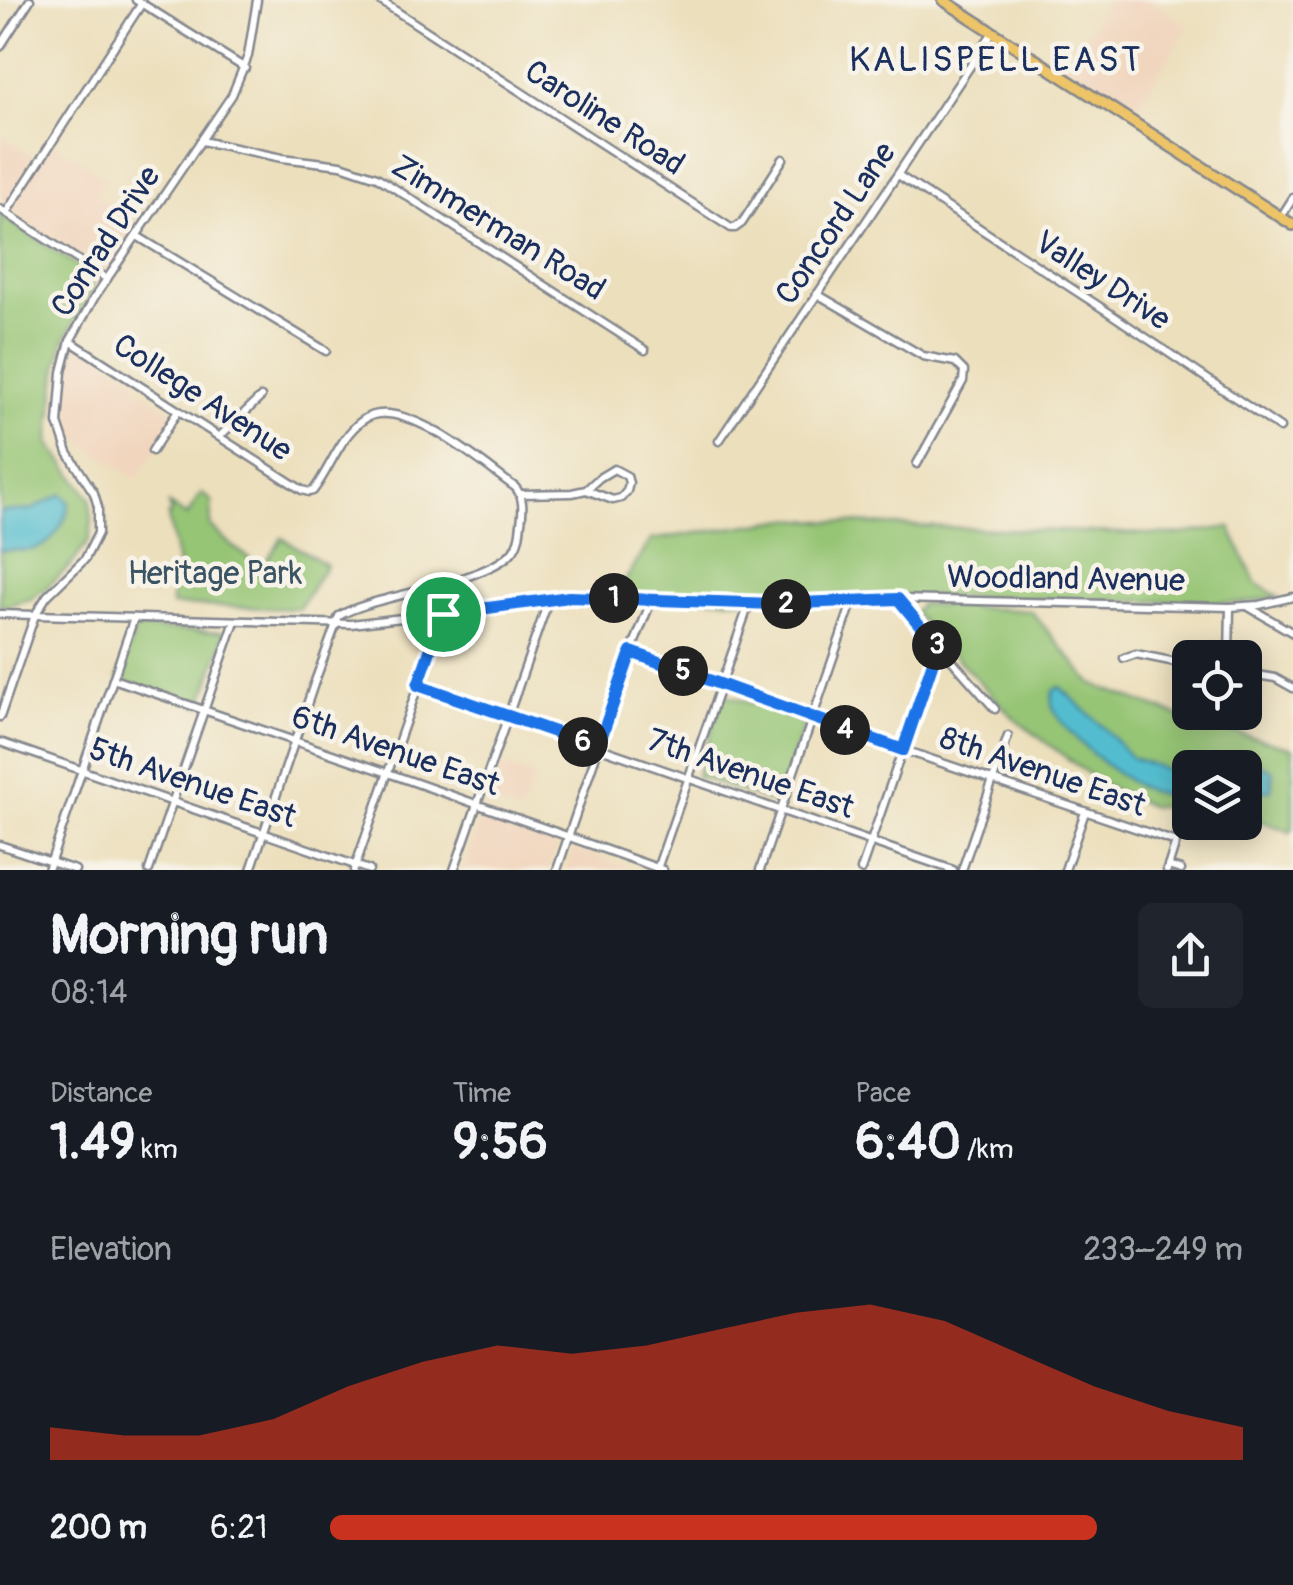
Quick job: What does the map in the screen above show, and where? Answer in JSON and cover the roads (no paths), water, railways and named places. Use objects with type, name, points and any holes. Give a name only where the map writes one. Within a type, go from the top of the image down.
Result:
[{"type":"main road","points":[[943,0],[1293,225]]},
{"type":"street","points":[[0,47],[30,0]]},
{"type":"street","name":"Conrad Drive","points":[[35,615],[47,596],[85,559],[98,533],[94,492],[68,453],[58,423],[62,372],[70,341],[107,279],[232,95],[250,52],[257,0]]},
{"type":"street","name":"Caroline Road","points":[[378,0],[731,228],[742,223],[782,159]]},
{"type":"street","points":[[107,279],[3,211],[139,2],[245,68]]},
{"type":"street","name":"Concord Lane","points":[[719,441],[993,32]]},
{"type":"street","name":"Zimmerman Road","points":[[202,141],[341,166],[378,178],[645,350]]},
{"type":"street","name":"Valley Drive","points":[[898,175],[1280,428]]},
{"type":"street","points":[[1281,217],[1293,198]]},
{"type":"street","points":[[137,236],[326,351]]},
{"type":"street","points":[[817,294],[923,356],[955,362],[964,372],[963,381],[917,464]]},
{"type":"street","name":"College Avenue","points":[[70,341],[302,490],[309,492],[317,485],[358,423],[380,413],[430,428],[521,494]]},
{"type":"street","points":[[220,437],[261,398]]},
{"type":"street","points":[[152,450],[178,410]]},
{"type":"street","points":[[251,870],[335,624],[344,612],[470,575],[502,561],[519,539],[521,494],[586,490],[613,500],[621,498],[629,482],[627,476],[614,468],[586,490]]},
{"type":"street","name":"Woodland Avenue","points":[[0,614],[335,624],[580,597],[749,604],[898,599],[1230,606],[1293,597]]},
{"type":"street","points":[[454,870],[549,599]]},
{"type":"street","points":[[557,870],[652,599]]},
{"type":"street","points":[[898,599],[996,708]]},
{"type":"street","points":[[760,870],[853,600]]},
{"type":"street","points":[[659,869],[749,604]]},
{"type":"street","points":[[1229,640],[1230,606]]},
{"type":"street","points":[[1246,606],[1293,634]]},
{"type":"street","points":[[355,868],[443,614]]},
{"type":"street","points":[[0,717],[35,615]]},
{"type":"street","points":[[50,866],[134,618]]},
{"type":"street","points":[[149,870],[234,622]]},
{"type":"street","points":[[861,870],[938,647]]},
{"type":"street","name":"8th Avenue East","points":[[631,652],[1176,842],[1168,868],[1181,870]]},
{"type":"street","points":[[1124,658],[1136,654],[1172,661]]},
{"type":"street","points":[[1262,676],[1293,688]]},
{"type":"street","name":"6th Avenue East","points":[[114,679],[659,869]]},
{"type":"street","name":"7th Avenue East","points":[[418,685],[953,870]]},
{"type":"street","points":[[962,870],[1008,736]]},
{"type":"street","name":"5th Avenue East","points":[[0,742],[369,870]]},
{"type":"street","points":[[1065,870],[1085,812]]},
{"type":"street","points":[[0,844],[50,866],[75,870]]},
{"type":"water","points":[[62,494],[69,502],[68,509],[48,542],[31,550],[0,551],[0,512],[31,510]]},
{"type":"water","points":[[1060,687],[1132,758],[1172,771],[1172,795],[1138,786],[1095,756],[1059,718],[1051,701],[1053,691]]},
{"type":"water","points":[[1262,766],[1273,771],[1271,790],[1262,790]]},
{"type":"district","name":"KALISPELL EAST","points":[[996,59]]},
{"type":"park label","name":"Heritage Park","points":[[215,573]]}]
